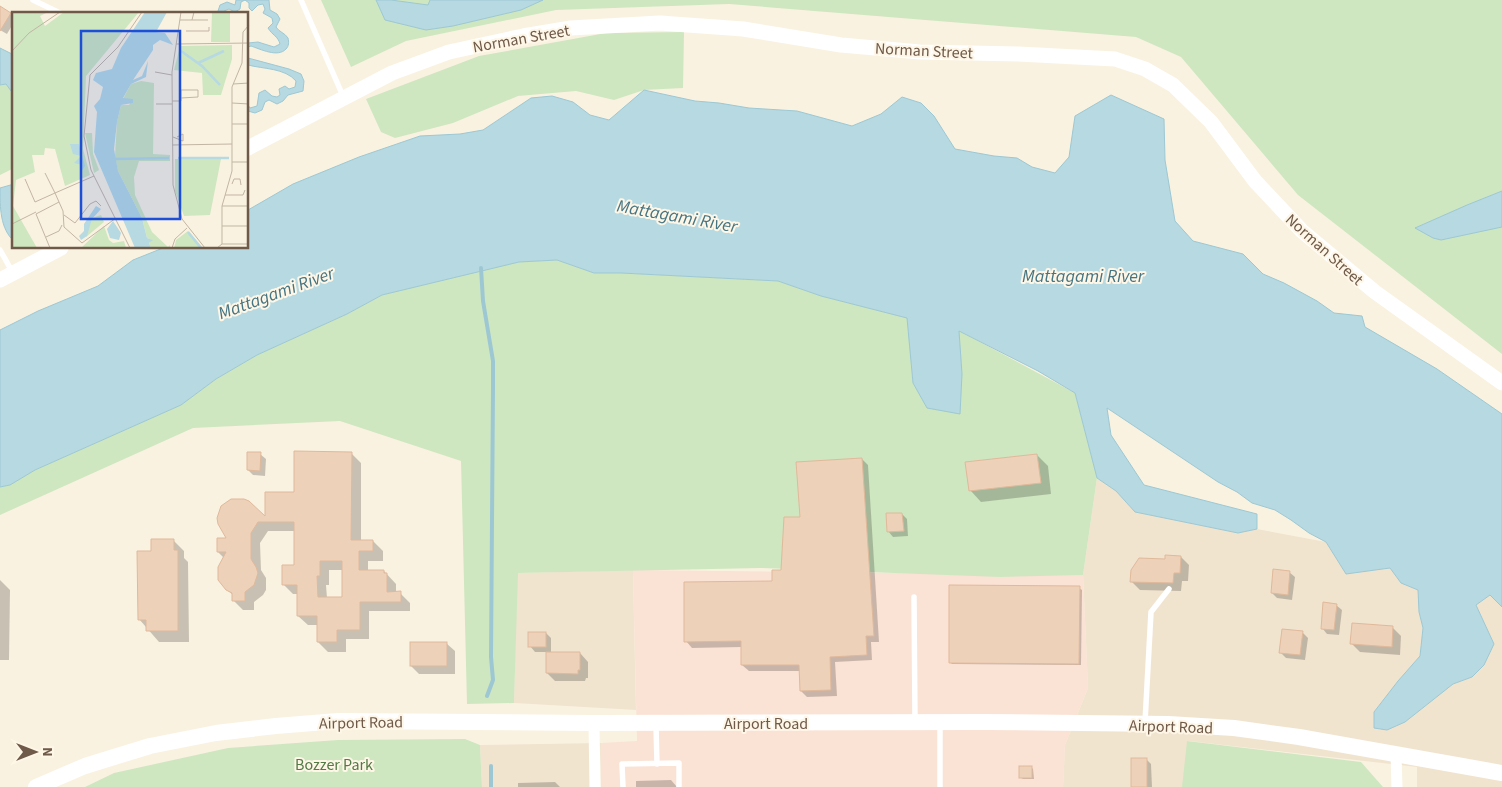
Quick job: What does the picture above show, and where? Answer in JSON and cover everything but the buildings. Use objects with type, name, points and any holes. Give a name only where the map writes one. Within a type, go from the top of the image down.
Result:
[{"type":"main road","name":"Airport Road","points":[[36,787],[85,766],[150,746],[216,733],[338,721],[594,723],[940,722],[1145,724],[1234,728],[1299,736],[1502,774]]},
{"type":"street","name":"Norman Street","points":[[249,147],[392,73],[449,52],[571,28],[660,24],[743,29],[841,45],[910,51],[1115,59],[1145,69],[1173,85],[1211,122],[1255,180],[1302,231],[1375,292],[1502,383]]},
{"type":"street","points":[[6,276],[59,249]]},
{"type":"street","points":[[594,723],[595,787]]},
{"type":"street","points":[[1396,755],[1397,787]]},
{"type":"lane","points":[[34,0],[58,12]]},
{"type":"lane","points":[[300,0],[343,97]]},
{"type":"lane","points":[[0,250],[6,276]]},
{"type":"lane","points":[[1145,724],[1150,612],[1169,589]]},
{"type":"lane","points":[[914,597],[915,722]]},
{"type":"lane","points":[[940,722],[940,787]]},
{"type":"lane","points":[[656,723],[657,764]]},
{"type":"lane","points":[[623,787],[622,764],[679,763],[679,787]]},
{"type":"shaded area","points":[[1097,478],[1116,491],[1135,512],[1238,533],[1257,529],[1326,542],[1346,574],[1390,568],[1401,583],[1420,588],[1419,612],[1423,628],[1420,656],[1374,712],[1374,728],[1405,722],[1453,684],[1472,677],[1486,626],[1476,605],[1490,595],[1502,607],[1502,787],[1417,787],[1417,767],[1188,741],[1183,787],[1063,787],[1065,745],[1088,688],[1083,575]]},
{"type":"shaded area","points":[[633,570],[636,710],[514,703],[517,573]]},
{"type":"shaded area","points":[[633,570],[1083,575],[1088,688],[1065,745],[1063,787],[601,787],[601,743],[637,741]]},
{"type":"shaded area","points":[[601,743],[600,787],[482,787],[480,745]]},
{"type":"green space","points":[[321,0],[1502,0],[1502,354],[1298,195],[1181,57],[1136,37],[729,4],[556,10],[406,41],[351,67]]},
{"type":"green space","points":[[684,32],[683,88],[644,90],[614,100],[576,91],[518,96],[453,123],[395,138],[381,132],[366,99],[479,56],[606,33]]},
{"type":"green space","points":[[6,83],[12,92],[12,169],[0,175],[0,85]]},
{"type":"green space","points":[[557,260],[594,273],[778,281],[821,296],[908,318],[913,383],[927,407],[962,374],[958,330],[1075,393],[1097,478],[1083,575],[1000,577],[761,568],[518,573],[514,703],[467,704],[461,461],[340,421],[193,428],[0,515],[0,487],[10,485],[35,470],[181,405],[216,379],[257,355],[347,314],[382,295],[519,262]]},
{"type":"green space","name":"Bozzer Park","points":[[465,739],[480,745],[482,787],[85,787],[114,773],[228,748],[338,740]]},
{"type":"green space","points":[[1187,741],[1361,762],[1383,787],[1182,787]]},
{"type":"water","points":[[236,0],[245,0],[241,2],[240,9],[235,12],[229,9],[224,12],[218,12],[220,5],[227,2],[235,5]]},
{"type":"water","points":[[245,0],[269,0],[270,10],[277,14],[280,19],[276,27],[288,38],[288,47],[283,52],[274,53],[249,47],[249,43],[258,42],[274,47],[280,44],[268,28],[273,23],[272,18],[263,13],[265,9],[263,4],[258,5],[252,11],[249,8],[249,3]]},
{"type":"water","points":[[376,0],[428,5],[430,0],[543,0],[521,10],[453,26],[426,30],[385,20]]},
{"type":"water","points":[[0,48],[12,54],[12,92],[6,84],[0,85]]},
{"type":"water","points":[[249,58],[301,74],[304,81],[303,91],[288,95],[277,104],[269,100],[265,102],[262,110],[255,113],[249,111],[249,106],[250,108],[257,106],[259,93],[265,90],[272,96],[277,97],[280,95],[279,89],[285,86],[289,89],[295,87],[296,81],[280,71],[249,65]]},
{"type":"water","name":"Mattagami River","points":[[644,90],[695,101],[749,108],[797,111],[852,126],[881,114],[902,97],[921,103],[934,116],[955,149],[1017,158],[1032,167],[1055,173],[1069,157],[1075,116],[1111,95],[1164,119],[1165,160],[1175,221],[1193,241],[1243,254],[1263,274],[1317,301],[1334,313],[1362,316],[1365,327],[1437,369],[1502,414],[1502,607],[1490,595],[1476,605],[1494,644],[1484,665],[1472,677],[1453,684],[1405,722],[1387,730],[1374,728],[1374,712],[1420,656],[1423,628],[1419,612],[1418,590],[1401,583],[1390,568],[1346,574],[1326,542],[1275,510],[1252,503],[1107,408],[1111,435],[1144,485],[1257,514],[1257,529],[1238,533],[1135,512],[1116,491],[1097,478],[1075,393],[1038,371],[959,331],[962,374],[960,414],[927,408],[913,383],[907,318],[821,296],[778,281],[594,273],[557,260],[519,262],[382,295],[347,314],[257,355],[216,379],[181,405],[35,470],[10,485],[0,487],[0,330],[38,311],[98,286],[133,260],[160,249],[249,249],[249,209],[293,184],[359,157],[420,136],[460,134],[483,130],[531,98],[552,96],[573,102],[590,115],[609,120]]},
{"type":"water","points":[[12,185],[12,239],[3,224],[0,188]]},
{"type":"water","points":[[1502,191],[1502,227],[1441,240],[1433,238],[1415,228],[1467,205]]},
{"type":"waterway","points":[[481,268],[483,301],[493,361],[491,657],[493,680],[487,696]]},
{"type":"waterway","points":[[491,766],[491,787]]}]
